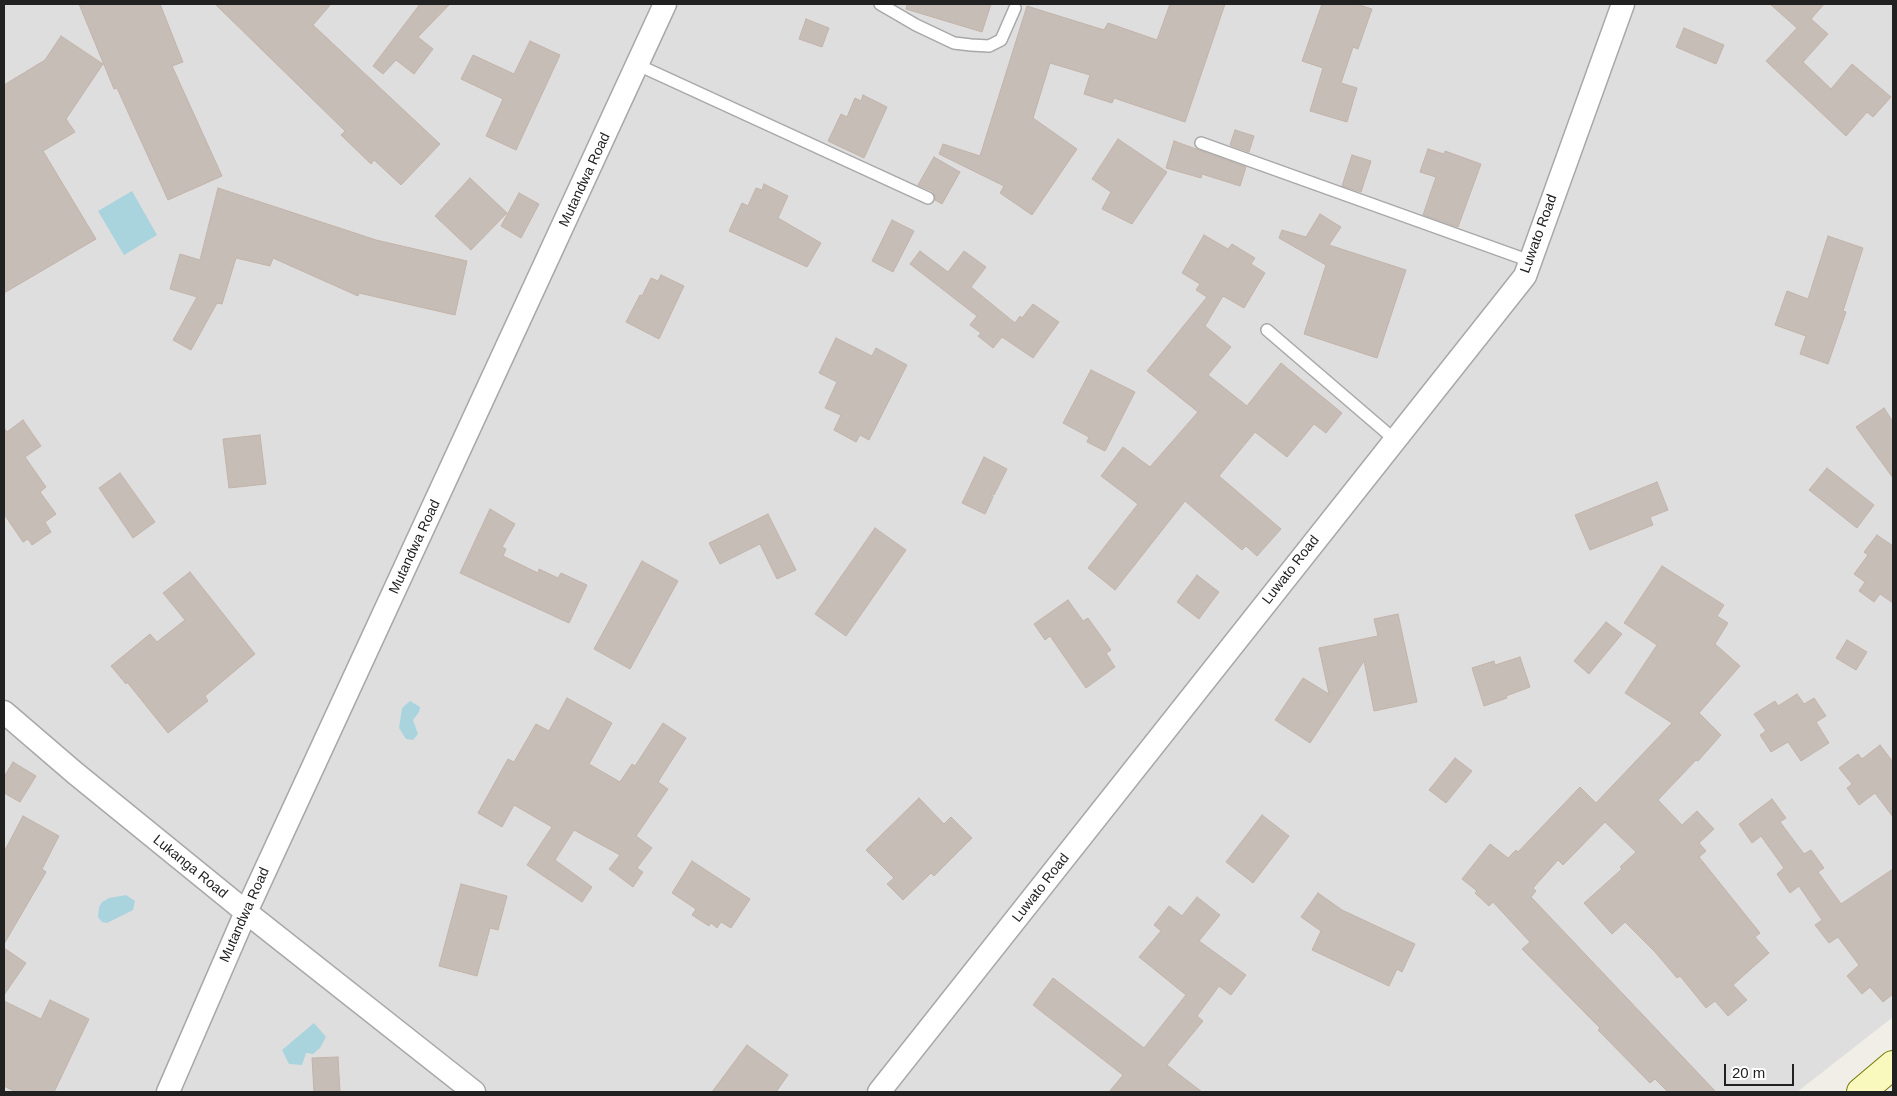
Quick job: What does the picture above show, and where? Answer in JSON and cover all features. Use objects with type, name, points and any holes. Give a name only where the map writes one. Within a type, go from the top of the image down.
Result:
[{"type":"main road","points":[[1861,1092],[1893,1065]]},
{"type":"street","name":"Mutandwa Road","points":[[168,1092],[246,912],[665,4]]},
{"type":"street","name":"Luwato Road","points":[[879,1092],[1394,439],[1525,276],[1623,4]]},
{"type":"street","name":"Lukanga Road","points":[[4,712],[75,773],[246,912],[474,1092]]},
{"type":"lane","points":[[880,4],[916,25],[954,43],[989,46],[1001,40],[1014,8]]},
{"type":"lane","points":[[638,65],[928,198]]},
{"type":"lane","points":[[1201,143],[1530,261]]},
{"type":"lane","points":[[1267,330],[1394,439]]},
{"type":"shaded area","points":[[4,4],[1893,4],[1893,1017],[1797,1092],[4,1092]]},
{"type":"water","points":[[132,191],[157,235],[124,255],[98,211]]},
{"type":"water","points":[[410,701],[420,707],[413,720],[418,734],[413,740],[406,739],[399,728],[402,708]]},
{"type":"water","points":[[126,895],[135,901],[133,910],[107,923],[102,922],[98,917],[99,907],[102,902],[109,898]]},
{"type":"water","points":[[314,1023],[326,1037],[320,1048],[313,1054],[306,1053],[302,1065],[289,1064],[282,1050]]},
{"type":"building","points":[[79,4],[160,4],[183,62],[172,66],[222,176],[168,200],[117,88],[114,89]]},
{"type":"building","points":[[215,4],[331,4],[313,25],[440,144],[401,185],[374,160],[371,164],[341,135],[345,131]]},
{"type":"building","points":[[420,4],[450,4],[418,37],[433,49],[414,74],[396,60],[383,74],[373,66]]},
{"type":"building","points":[[907,4],[991,4],[982,32],[906,9]]},
{"type":"building","points":[[1170,4],[1225,4],[1185,122],[1114,98],[1112,103],[1084,94],[1090,75],[1050,63],[1033,118],[1077,149],[1032,215],[1000,193],[1004,186],[939,154],[943,144],[980,156],[1027,6],[1104,30],[1108,23],[1157,40]]},
{"type":"building","points":[[1322,4],[1357,4],[1372,9],[1358,49],[1353,47],[1341,83],[1357,88],[1347,122],[1310,111],[1323,68],[1302,61]]},
{"type":"building","points":[[1770,4],[1824,4],[1811,19],[1828,34],[1803,62],[1831,89],[1852,64],[1891,97],[1873,117],[1867,112],[1846,136],[1766,61],[1797,28]]},
{"type":"building","points":[[806,19],[829,28],[822,47],[799,39]]},
{"type":"building","points":[[1684,28],[1724,45],[1716,64],[1676,47]]},
{"type":"building","points":[[61,36],[103,64],[66,119],[75,132],[43,151],[96,239],[4,293],[4,85],[45,60]]},
{"type":"building","points":[[530,41],[560,55],[516,150],[486,136],[503,99],[461,79],[473,55],[514,74]]},
{"type":"building","points":[[863,95],[887,107],[864,158],[828,141],[841,114],[847,117],[855,98],[861,101]]},
{"type":"building","points":[[1235,130],[1254,136],[1249,152],[1230,145]]},
{"type":"building","points":[[1118,139],[1167,172],[1132,224],[1102,209],[1111,192],[1092,179]]},
{"type":"building","points":[[1174,141],[1246,167],[1240,186],[1202,174],[1201,178],[1166,168]]},
{"type":"building","points":[[1428,149],[1444,154],[1445,151],[1481,164],[1458,227],[1423,215],[1436,177],[1420,172]]},
{"type":"building","points":[[1352,155],[1371,161],[1361,192],[1342,186]]},
{"type":"building","points":[[934,157],[960,172],[942,204],[935,200],[932,191],[918,185]]},
{"type":"building","points":[[470,178],[507,213],[471,250],[435,216]]},
{"type":"building","points":[[764,184],[788,196],[778,218],[821,243],[807,267],[729,231],[742,203],[748,206],[756,188],[762,190]]},
{"type":"building","points":[[218,188],[376,240],[467,261],[455,315],[359,293],[358,296],[273,258],[270,266],[236,258],[222,304],[217,303],[191,350],[173,340],[197,297],[170,289],[180,254],[200,260]]},
{"type":"building","points":[[519,193],[539,204],[521,238],[501,226]]},
{"type":"building","points":[[1320,214],[1341,227],[1329,245],[1406,270],[1377,358],[1304,334],[1326,265],[1279,238],[1282,230],[1306,237]]},
{"type":"building","points":[[892,220],[914,231],[893,272],[872,261]]},
{"type":"building","points":[[1204,235],[1228,249],[1232,244],[1255,258],[1251,264],[1265,273],[1244,308],[1223,296],[1205,326],[1231,347],[1208,375],[1247,406],[1281,363],[1342,413],[1326,433],[1314,424],[1287,457],[1255,432],[1219,476],[1281,529],[1257,556],[1246,546],[1242,550],[1185,501],[1115,590],[1088,568],[1138,504],[1101,476],[1123,447],[1150,467],[1198,412],[1147,371],[1207,297],[1196,290],[1200,284],[1182,273]]},
{"type":"building","points":[[1828,236],[1863,248],[1843,311],[1846,312],[1828,364],[1800,354],[1806,336],[1775,325],[1787,291],[1808,299]]},
{"type":"building","points":[[920,251],[948,272],[964,251],[986,267],[971,287],[1015,323],[1020,316],[1022,318],[1033,304],[1059,322],[1033,358],[1002,337],[993,348],[978,336],[981,333],[970,325],[977,316],[910,264]]},
{"type":"building","points":[[661,275],[684,286],[659,339],[626,322],[651,278],[658,281]]},
{"type":"building","points":[[836,338],[872,356],[876,348],[907,365],[869,440],[860,435],[856,442],[834,430],[841,415],[825,408],[837,382],[819,373]]},
{"type":"building","points":[[1091,370],[1135,392],[1105,451],[1087,442],[1089,437],[1063,423]]},
{"type":"building","points":[[1884,408],[1893,422],[1893,478],[1856,427]]},
{"type":"building","points":[[23,420],[41,446],[25,457],[46,487],[40,492],[56,514],[45,522],[51,532],[32,545],[28,539],[23,542],[4,514],[4,428],[7,432]]},
{"type":"building","points":[[260,435],[266,484],[229,488],[223,439]]},
{"type":"building","points":[[984,457],[1007,469],[994,495],[991,493],[993,497],[985,514],[962,503]]},
{"type":"building","points":[[1827,468],[1874,505],[1857,528],[1809,490]]},
{"type":"building","points":[[120,473],[155,522],[133,538],[99,488]]},
{"type":"building","points":[[1657,482],[1668,510],[1650,517],[1653,525],[1590,550],[1575,515]]},
{"type":"building","points":[[490,509],[515,524],[502,547],[506,549],[503,556],[538,573],[539,569],[558,578],[561,573],[587,585],[569,623],[460,573]]},
{"type":"building","points":[[768,514],[796,570],[777,579],[760,544],[720,564],[709,543]]},
{"type":"building","points":[[875,528],[906,550],[846,636],[815,614]]},
{"type":"building","points":[[1877,535],[1893,546],[1893,603],[1880,594],[1874,602],[1859,591],[1865,582],[1854,574],[1868,555],[1864,552]]},
{"type":"building","points":[[642,561],[678,581],[630,669],[594,649]]},
{"type":"building","points":[[1662,566],[1724,605],[1717,616],[1728,623],[1715,644],[1740,666],[1699,713],[1721,735],[1698,761],[1696,760],[1658,800],[1682,825],[1697,811],[1714,829],[1699,843],[1706,851],[1699,857],[1760,933],[1755,937],[1769,953],[1733,985],[1747,1000],[1728,1016],[1715,1001],[1706,1008],[1680,976],[1677,978],[1655,952],[1625,922],[1612,934],[1584,903],[1622,869],[1620,867],[1636,852],[1605,822],[1563,865],[1558,860],[1533,888],[1536,891],[1531,897],[1716,1092],[1668,1092],[1655,1079],[1650,1083],[1598,1030],[1600,1028],[1522,949],[1530,942],[1493,902],[1489,906],[1475,893],[1477,891],[1462,879],[1490,844],[1508,858],[1516,850],[1518,852],[1580,787],[1596,803],[1672,723],[1625,693],[1657,645],[1624,623]]},
{"type":"building","points":[[190,572],[255,654],[205,696],[208,701],[168,733],[127,682],[126,684],[111,666],[150,634],[157,642],[185,620],[163,593]]},
{"type":"building","points":[[1197,575],[1219,592],[1199,619],[1177,602]]},
{"type":"building","points":[[1068,600],[1083,621],[1088,618],[1111,650],[1106,653],[1115,667],[1086,688],[1050,636],[1045,640],[1034,624]]},
{"type":"building","points":[[1398,614],[1417,702],[1374,711],[1364,661],[1310,743],[1275,720],[1303,678],[1329,694],[1319,648],[1378,636],[1374,619]]},
{"type":"building","points":[[1606,622],[1622,634],[1589,674],[1574,661]]},
{"type":"building","points":[[1847,640],[1867,652],[1856,670],[1836,658]]},
{"type":"building","points":[[1520,657],[1530,687],[1484,706],[1472,668],[1494,661],[1495,665]]},
{"type":"building","points":[[1797,694],[1804,704],[1814,698],[1826,716],[1816,722],[1829,743],[1801,761],[1788,742],[1771,752],[1760,735],[1766,731],[1754,714],[1775,701],[1778,706]]},
{"type":"building","points":[[567,698],[612,723],[589,764],[620,782],[632,764],[635,766],[663,723],[686,738],[658,782],[668,789],[636,836],[652,848],[637,868],[643,872],[633,887],[609,869],[620,855],[574,830],[555,860],[592,887],[582,902],[527,865],[552,827],[514,805],[502,827],[478,813],[508,759],[514,762],[536,724],[549,731]]},
{"type":"building","points":[[1880,745],[1893,762],[1893,817],[1875,793],[1859,805],[1847,788],[1852,784],[1839,768],[1858,754],[1862,759]]},
{"type":"building","points":[[1455,758],[1472,771],[1446,803],[1429,790]]},
{"type":"building","points":[[13,762],[36,776],[20,802],[4,793],[4,777]]},
{"type":"building","points":[[919,798],[944,824],[951,817],[972,838],[934,876],[931,873],[903,900],[887,884],[894,878],[866,850]]},
{"type":"building","points":[[1772,799],[1786,818],[1780,822],[1804,854],[1811,850],[1824,868],[1818,872],[1841,904],[1893,869],[1893,994],[1883,1002],[1870,987],[1862,994],[1847,976],[1859,965],[1838,937],[1829,943],[1815,925],[1822,920],[1799,886],[1790,893],[1777,874],[1784,868],[1761,836],[1752,843],[1739,824]]},
{"type":"building","points":[[1262,815],[1289,836],[1253,883],[1226,862]]},
{"type":"building","points":[[23,816],[59,836],[42,869],[46,872],[4,944],[4,852]]},
{"type":"building","points":[[692,861],[750,899],[731,928],[721,922],[717,928],[711,923],[709,926],[692,915],[696,909],[672,893]]},
{"type":"building","points":[[461,884],[507,896],[498,930],[490,928],[477,976],[439,966]]},
{"type":"building","points":[[1318,893],[1342,910],[1415,944],[1402,972],[1397,969],[1389,986],[1312,950],[1321,931],[1301,917]]},
{"type":"building","points":[[1197,897],[1220,915],[1199,941],[1246,975],[1231,995],[1219,986],[1197,1016],[1203,1021],[1167,1065],[1202,1092],[1109,1092],[1123,1075],[1033,1005],[1053,978],[1144,1048],[1186,995],[1139,957],[1161,931],[1154,925],[1169,906],[1182,916]]},
{"type":"building","points":[[4,948],[26,963],[4,995]]},
{"type":"building","points":[[50,1000],[89,1019],[54,1092],[16,1092],[4,1086],[4,1001],[41,1019]]},
{"type":"building","points":[[747,1045],[788,1075],[776,1092],[712,1092]]},
{"type":"building","points":[[338,1057],[340,1092],[314,1092],[312,1058]]}]
